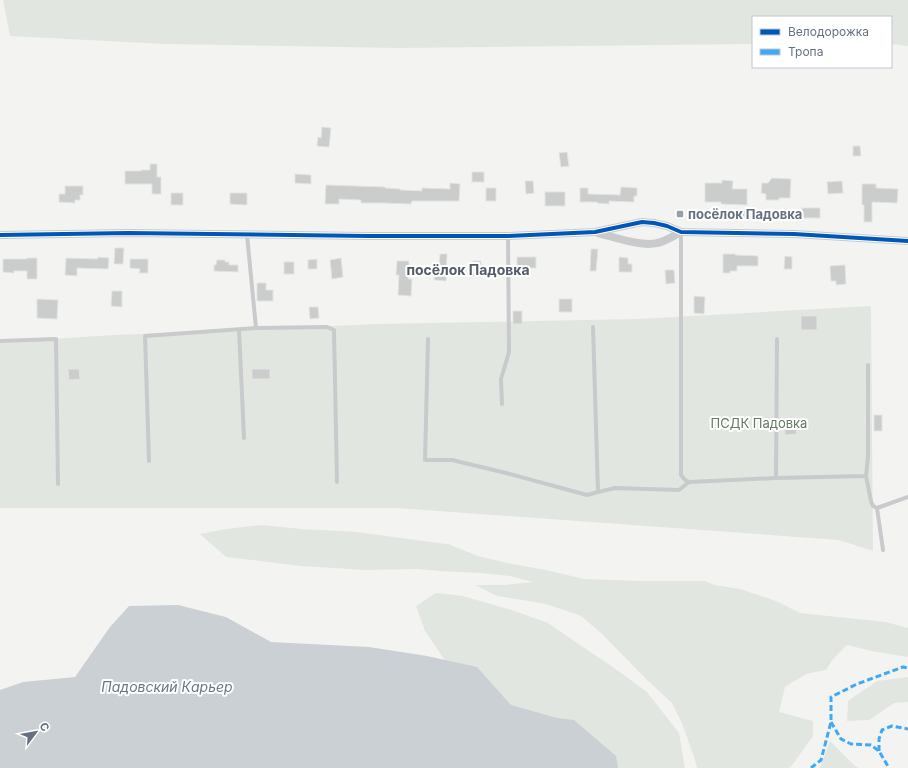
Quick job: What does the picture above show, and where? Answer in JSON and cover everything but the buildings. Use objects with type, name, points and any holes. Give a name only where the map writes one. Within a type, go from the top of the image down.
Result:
[{"type":"street","points":[[0,236],[128,232],[368,236],[508,236],[595,232],[642,222],[667,226],[681,232],[794,234],[908,241]]},
{"type":"street","points":[[595,232],[647,244],[664,241],[681,232]]},
{"type":"lane","points":[[681,232],[681,475],[689,482],[866,476]]},
{"type":"lane","points":[[247,234],[256,328]]},
{"type":"lane","points":[[502,404],[501,379],[509,352],[508,236]]},
{"type":"lane","points":[[149,461],[145,336],[256,328],[327,327],[334,330],[337,482]]},
{"type":"lane","points":[[593,327],[598,492]]},
{"type":"lane","points":[[239,330],[244,438]]},
{"type":"lane","points":[[0,341],[56,339],[58,484]]},
{"type":"lane","points":[[428,339],[425,460],[452,460],[587,495],[615,488],[679,490],[689,482]]},
{"type":"lane","points":[[776,478],[777,339]]},
{"type":"lane","points":[[868,365],[868,456],[866,476],[871,501],[873,506],[877,508],[883,550]]},
{"type":"lane","points":[[877,508],[908,497]]},
{"type":"green space","points":[[3,0],[908,0],[908,46],[892,44],[892,16],[752,16],[752,44],[399,48],[164,44],[10,36]]},
{"type":"green space","name":"ПСДК Падовка","points":[[871,306],[873,551],[839,540],[396,508],[0,508],[0,342],[115,335],[376,324],[638,319]]},
{"type":"green space","points":[[261,525],[357,532],[448,544],[478,556],[584,579],[705,581],[715,585],[740,589],[776,601],[800,613],[886,622],[908,628],[908,657],[871,651],[847,645],[833,659],[826,670],[806,674],[785,687],[779,712],[813,721],[813,736],[789,768],[697,768],[683,726],[672,703],[602,634],[581,616],[546,604],[497,596],[475,585],[504,585],[533,582],[510,576],[480,573],[417,569],[366,570],[301,566],[226,557],[200,534]]},
{"type":"green space","points":[[436,593],[463,596],[512,610],[548,623],[620,672],[647,692],[679,733],[685,768],[518,768],[425,631],[416,606]]},
{"type":"green space","points":[[908,677],[908,702],[894,703],[869,720],[847,721],[848,701],[877,681]]},
{"type":"green space","points":[[830,741],[855,766],[859,768],[819,768]]},
{"type":"water","name":"Падовский Карьер","points":[[178,605],[226,617],[271,642],[369,647],[427,656],[477,667],[511,705],[557,718],[574,720],[616,756],[618,768],[0,768],[0,690],[23,682],[75,677],[110,627],[129,606]]},
{"type":"marked path","points":[[811,768],[821,760],[831,722],[831,697],[857,684],[903,667],[908,668]]},
{"type":"marked path","points":[[831,722],[841,739],[851,744],[871,745],[879,751],[889,768]]},
{"type":"marked path","points":[[879,751],[879,739],[882,730],[892,726],[908,729]]},
{"type":"cycle path","points":[[0,235],[128,233],[508,236],[595,232],[642,222],[667,226],[681,232],[794,234],[908,241]]},
{"type":"place","name":"посёлок Падовка","points":[[680,214]]},
{"type":"district","name":"посёлок Падовка","points":[[468,270]]}]
